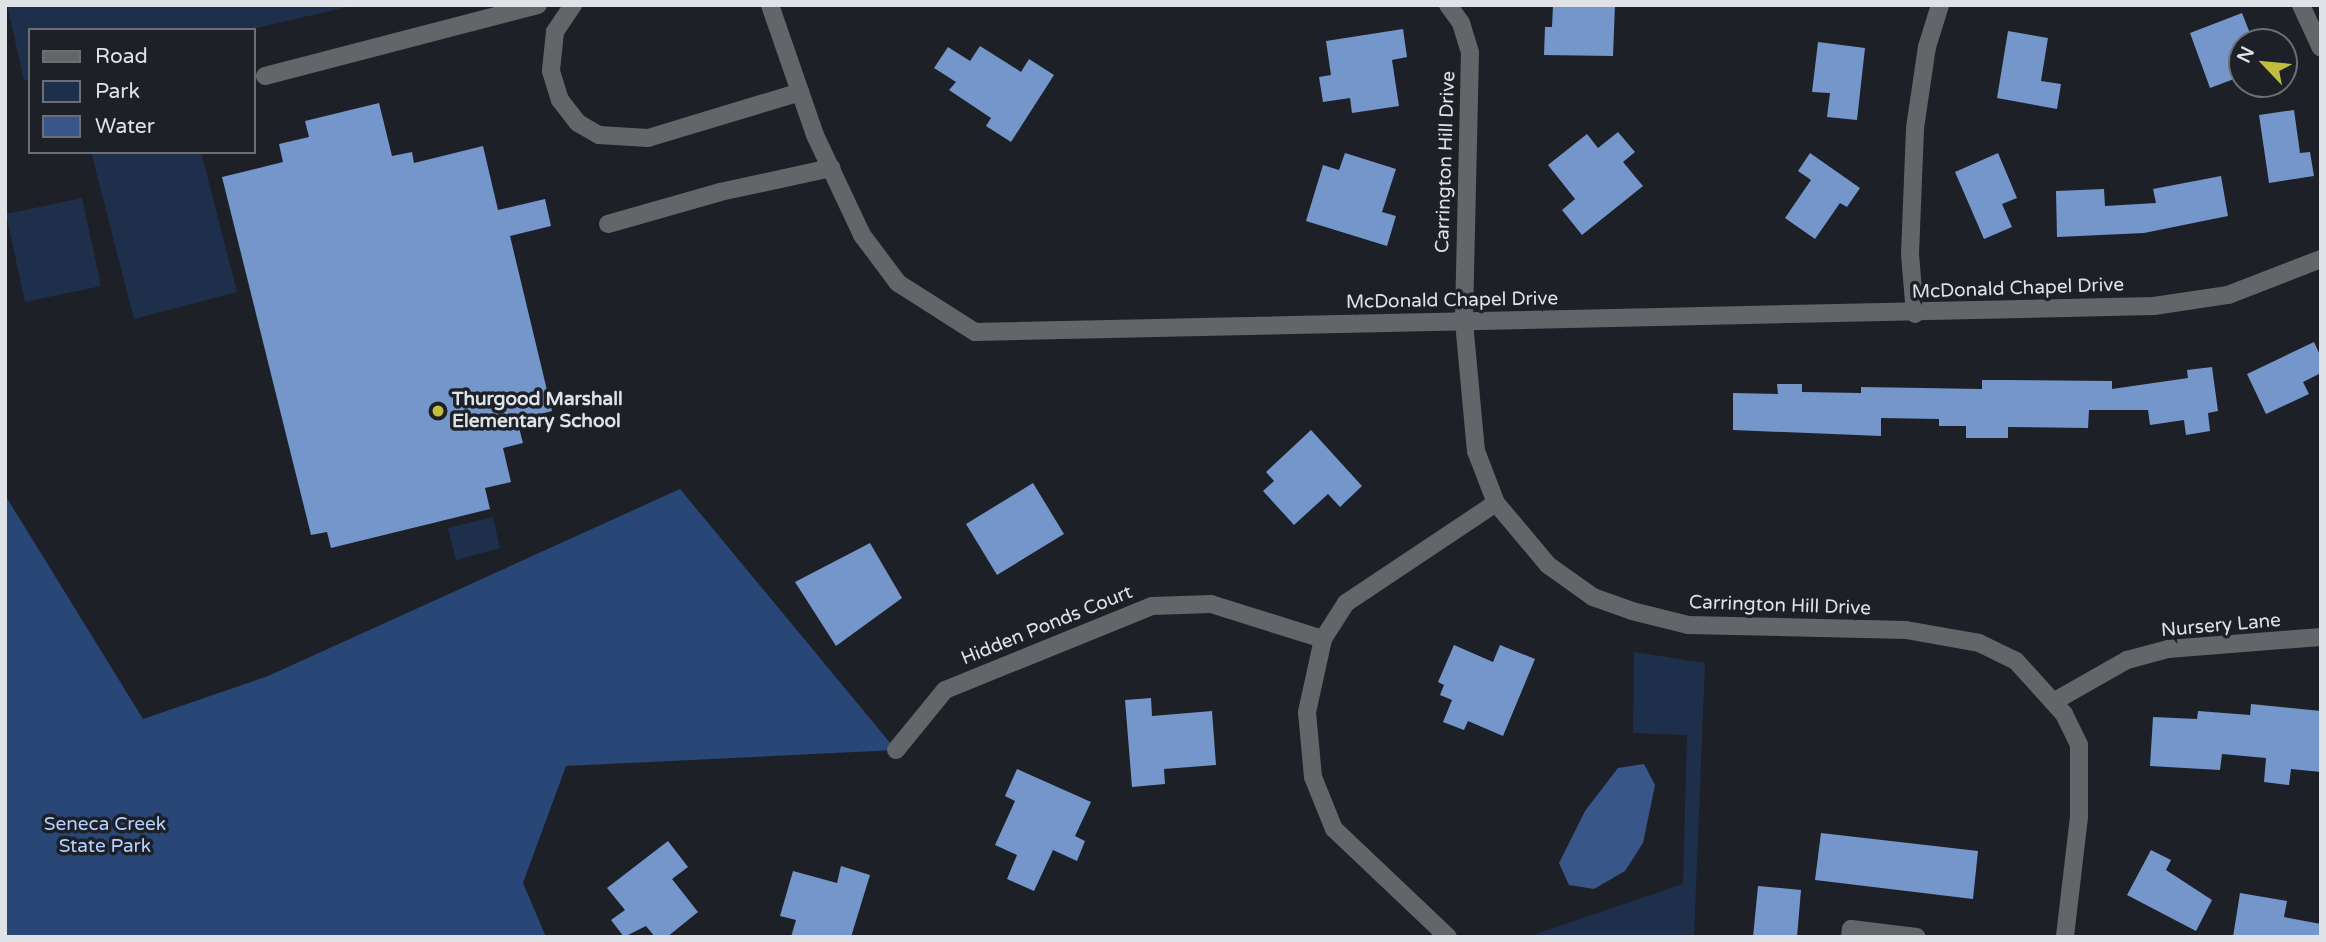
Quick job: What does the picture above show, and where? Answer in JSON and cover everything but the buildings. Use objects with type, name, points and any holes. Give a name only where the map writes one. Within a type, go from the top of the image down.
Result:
[{"type":"street","points":[[265,76],[538,5]]},
{"type":"street","points":[[573,5],[555,32],[551,71],[560,100],[578,123],[599,135],[648,138],[800,92]]},
{"type":"street","name":"McDonald Chapel Drive","points":[[771,5],[800,92],[862,235],[898,283],[975,332],[1915,314],[2154,306],[2228,295],[2321,259]]},
{"type":"street","name":"Carrington Hill Drive","points":[[1448,5],[1461,23],[1470,53],[1464,322],[1476,451],[1496,503],[1548,565],[1593,597],[1632,611],[1688,625],[1906,630],[1979,643],[2016,661],[2053,702],[2079,746],[2079,817],[2065,937]]},
{"type":"street","points":[[1915,314],[1910,254],[1916,128],[1927,47],[1941,5]]},
{"type":"street","points":[[2301,5],[2321,48]]},
{"type":"street","points":[[608,224],[720,192],[831,168]]},
{"type":"street","points":[[1448,937],[1334,830],[1313,777],[1307,712],[1323,639],[1346,603],[1496,503]]},
{"type":"street","name":"Hidden Ponds Court","points":[[896,750],[945,690],[1152,606],[1210,604],[1323,639]]},
{"type":"street","name":"Nursery Lane","points":[[2053,702],[2127,660],[2168,649],[2321,637]]},
{"type":"street","points":[[1850,937],[1851,929],[1917,937]]},
{"type":"green space","points":[[7,5],[356,5],[256,28],[28,28],[28,79],[24,80]]},
{"type":"green space","points":[[92,154],[202,154],[237,292],[134,319]]},
{"type":"green space","points":[[82,198],[101,286],[25,302],[6,214]]},
{"type":"green space","name":"Seneca Creek State Park","points":[[680,489],[896,750],[566,766],[523,883],[546,937],[5,937],[5,495],[143,719],[268,676]]},
{"type":"green space","points":[[493,517],[500,548],[456,560],[448,528]]},
{"type":"green space","points":[[1634,652],[1705,663],[1694,937],[1527,937],[1683,884],[1687,735],[1633,733]]},
{"type":"water","points":[[1644,764],[1655,785],[1643,843],[1625,871],[1594,889],[1569,885],[1559,863],[1585,811],[1618,768]]},
{"type":"place","name":"Thurgood Marshall Elementary School","points":[[438,411]]}]
